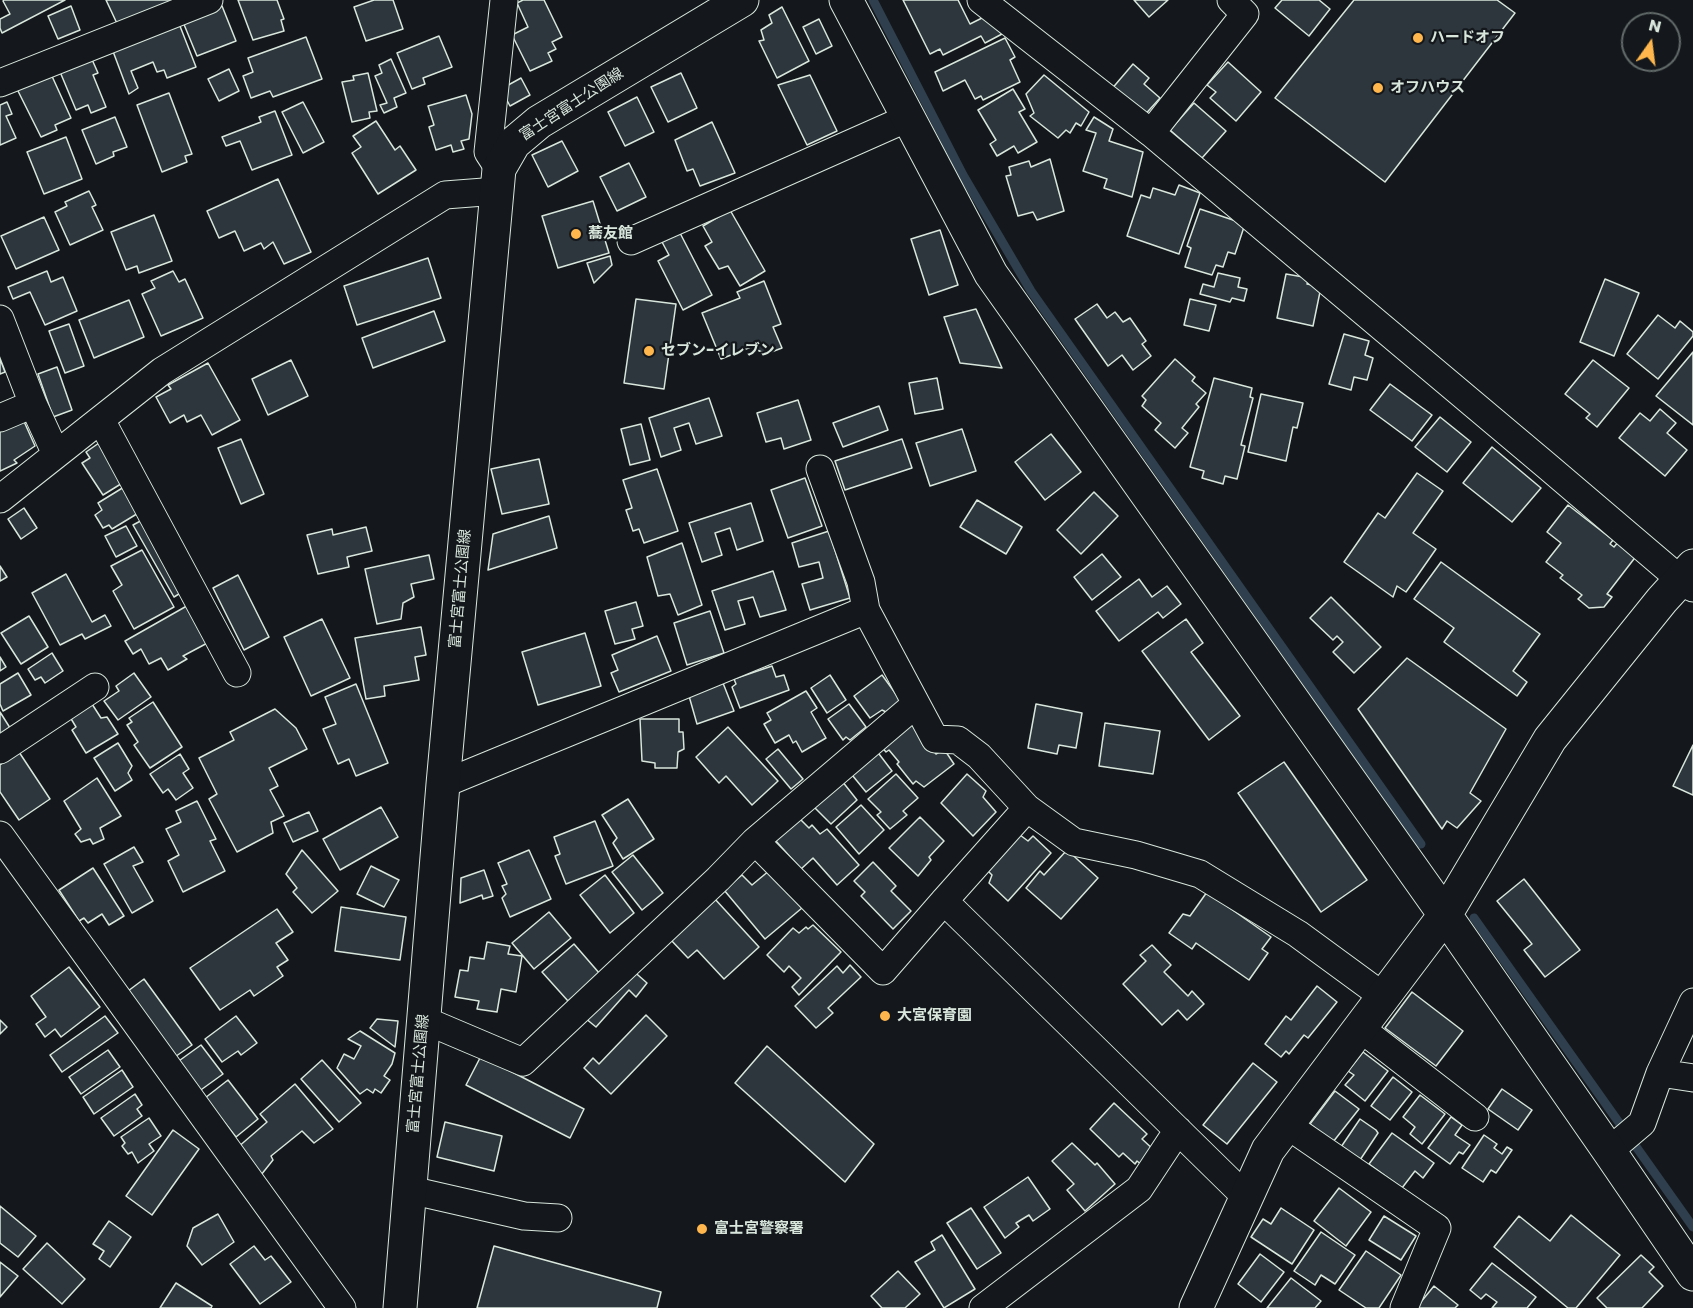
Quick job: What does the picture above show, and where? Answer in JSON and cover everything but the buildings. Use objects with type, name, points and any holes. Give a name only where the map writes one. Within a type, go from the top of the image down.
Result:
[{"type":"street","points":[[0,84],[209,0]]},
{"type":"street","points":[[0,499],[162,371],[445,195],[498,180],[488,152],[504,0]]},
{"type":"street","name":"富士宮富士公園線","points":[[400,1308],[443,784],[498,180],[514,143],[538,122],[742,0]]},
{"type":"street","points":[[846,0],[992,274],[1445,915],[1613,1148],[1693,1274]]},
{"type":"street","points":[[981,0],[1151,133],[1539,458],[1689,578],[1662,600],[1550,739],[1445,915],[1268,1150],[1196,1308]]},
{"type":"street","points":[[1151,133],[1245,14],[1231,0]]},
{"type":"street","points":[[631,241],[908,118]]},
{"type":"street","points":[[0,319],[33,404],[56,454]]},
{"type":"street","points":[[0,418],[33,404]]},
{"type":"street","points":[[100,420],[237,673]]},
{"type":"street","points":[[820,469],[861,582],[866,610],[935,739],[958,740],[979,756],[1027,808],[1074,842],[1136,855],[1200,874],[1298,934],[1384,997]]},
{"type":"street","points":[[443,784],[866,610]]},
{"type":"street","points":[[0,750],[94,687]]},
{"type":"street","points":[[424,1020],[523,1062],[718,879],[755,841],[916,704]]},
{"type":"street","points":[[755,841],[883,971],[1027,808]]},
{"type":"street","points":[[0,835],[342,1308]]},
{"type":"street","points":[[944,901],[1246,1197]]},
{"type":"street","points":[[1613,1148],[1642,1123],[1660,1073],[1693,1002]]},
{"type":"street","points":[[1360,1028],[1475,1117]]},
{"type":"street","points":[[1660,1073],[1693,1078]]},
{"type":"street","points":[[1287,1125],[1437,1228],[1404,1308]]},
{"type":"street","points":[[983,1308],[1139,1189],[1178,1130]]},
{"type":"street","points":[[410,1190],[525,1216],[558,1218]]},
{"type":"waterway","points":[[873,0],[963,175],[1031,291],[1421,844]]},
{"type":"waterway","points":[[1474,918],[1693,1227]]},
{"type":"place","name":"ハードオフ","points":[[1418,38]]},
{"type":"place","name":"オフハウス","points":[[1378,88]]},
{"type":"place","name":"蕎友館","points":[[576,234]]},
{"type":"place","name":"セブン-イレブン","points":[[649,351]]},
{"type":"place","name":"大宮保育園","points":[[885,1016]]},
{"type":"place","name":"富士宮警察署","points":[[702,1229]]}]
